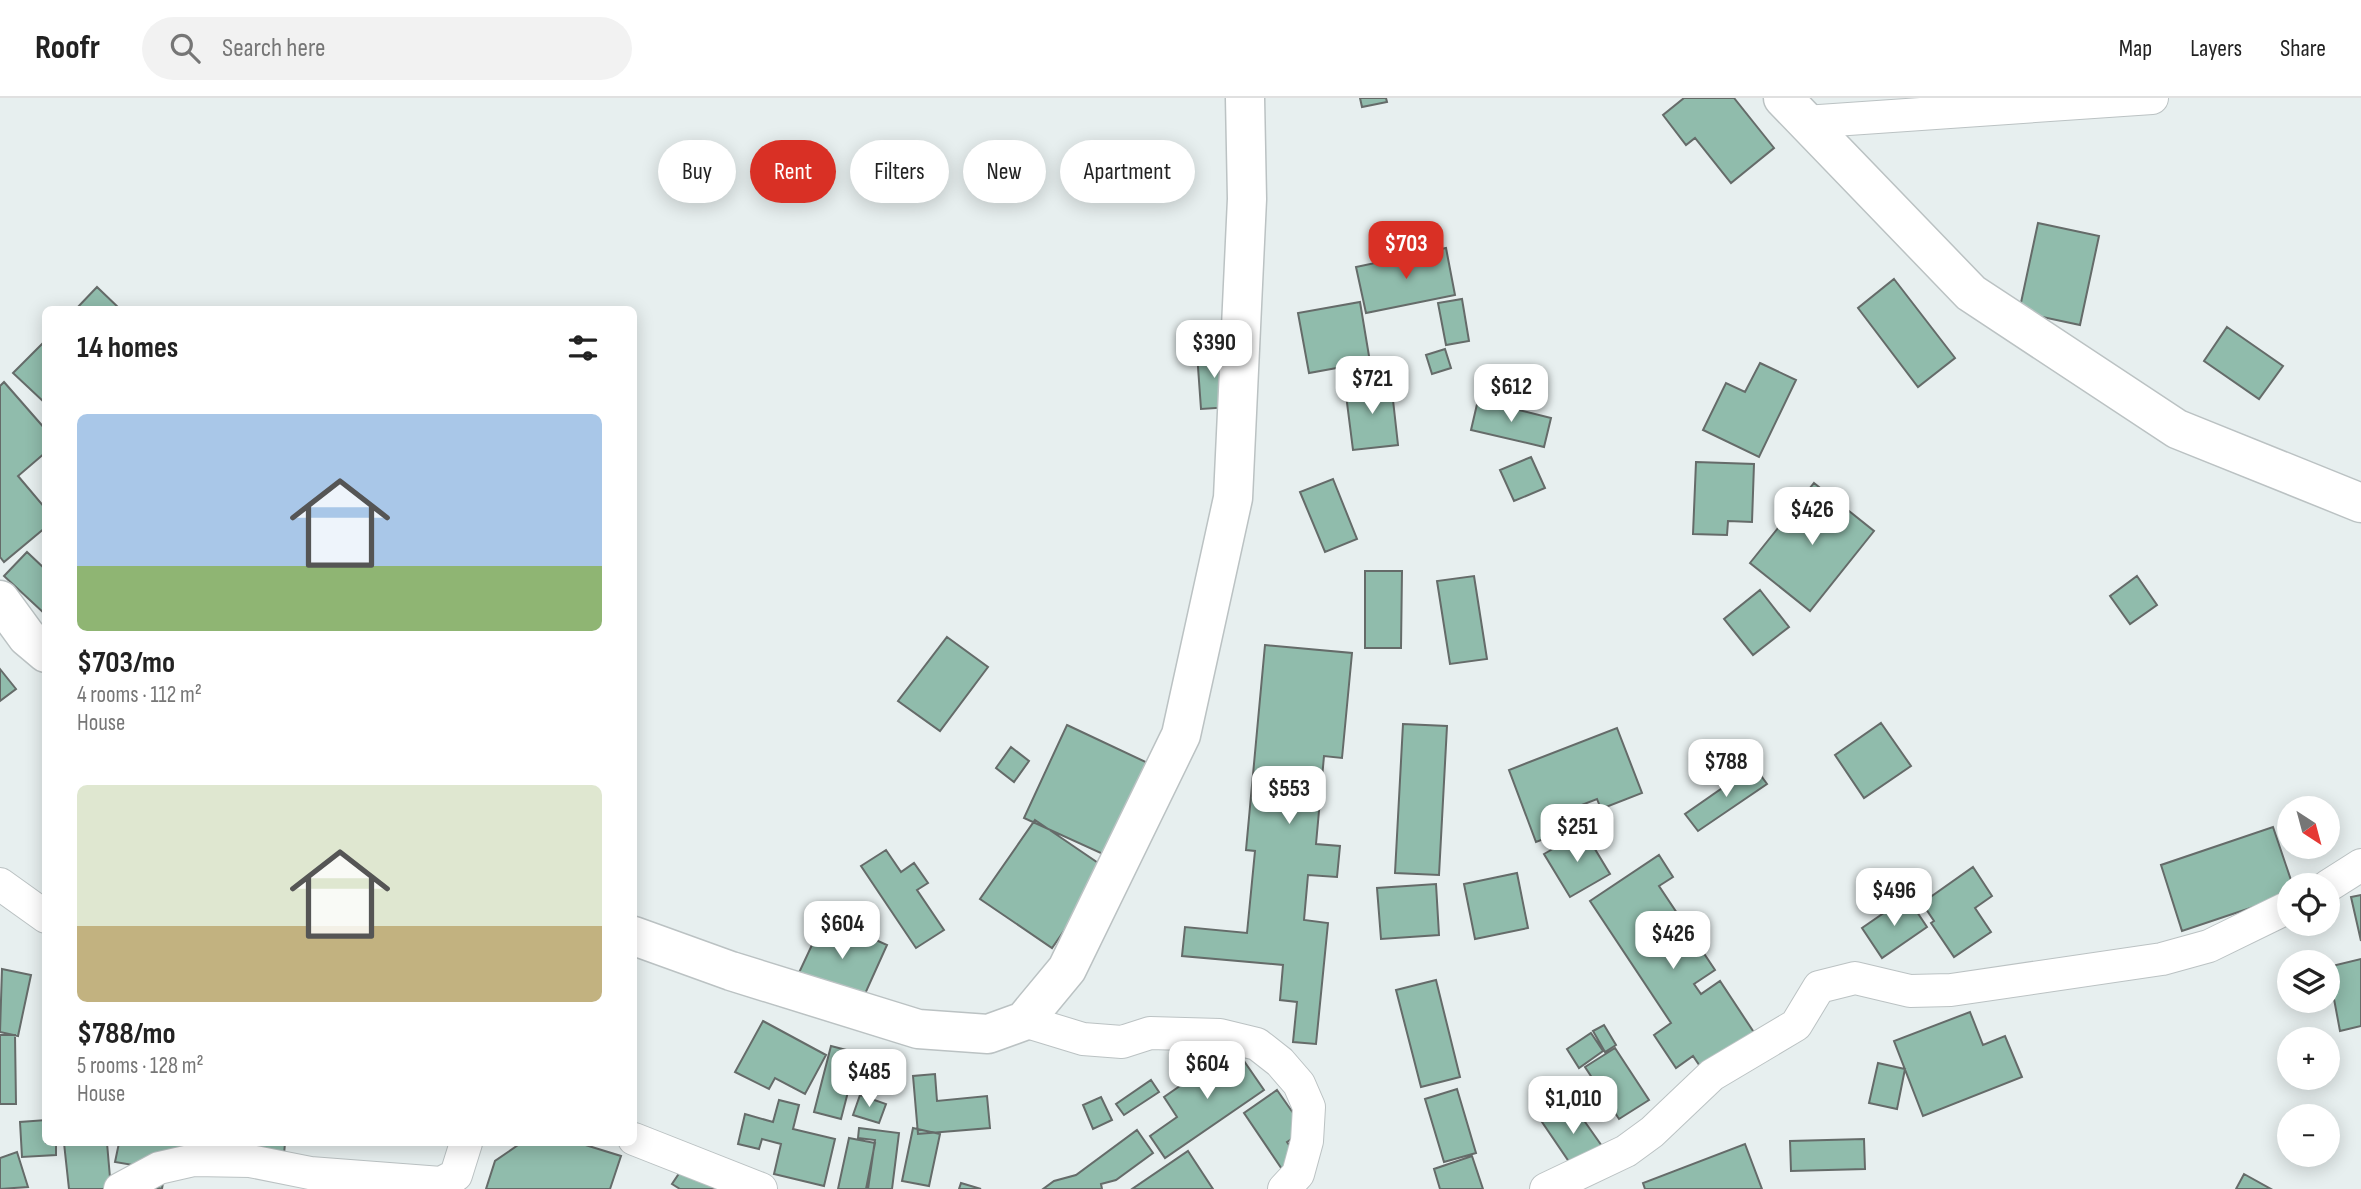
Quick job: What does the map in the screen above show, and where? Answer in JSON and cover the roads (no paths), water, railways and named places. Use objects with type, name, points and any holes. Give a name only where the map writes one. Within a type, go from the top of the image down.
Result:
[{"type":"street","points":[[637,937],[731,971],[918,1029],[988,1034],[1024,1021],[1067,969],[1181,735],[1233,498],[1247,200],[1245,98]]},
{"type":"street","points":[[1794,110],[2152,98]]},
{"type":"street","points":[[1794,110],[1971,293],[2178,429],[2361,503]]},
{"type":"street","points":[[0,600],[27,637],[42,650]]},
{"type":"street","points":[[2340,878],[2361,865]]},
{"type":"street","points":[[0,884],[42,914]]},
{"type":"street","points":[[1546,1189],[1626,1151],[1652,1132],[1712,1075],[1796,1025],[1819,987],[1855,978],[1910,991],[1951,990],[2162,959],[2209,946],[2277,913]]},
{"type":"street","points":[[1024,1021],[1083,1039],[1122,1042],[1150,1033],[1164,1033],[1220,1035],[1257,1044],[1280,1062],[1300,1084],[1310,1107],[1307,1141],[1298,1174],[1284,1189]]},
{"type":"street","points":[[637,1140],[761,1189]]},
{"type":"street","points":[[120,1189],[159,1168],[194,1160],[250,1161],[310,1173],[441,1183],[456,1175],[465,1146]]}]
